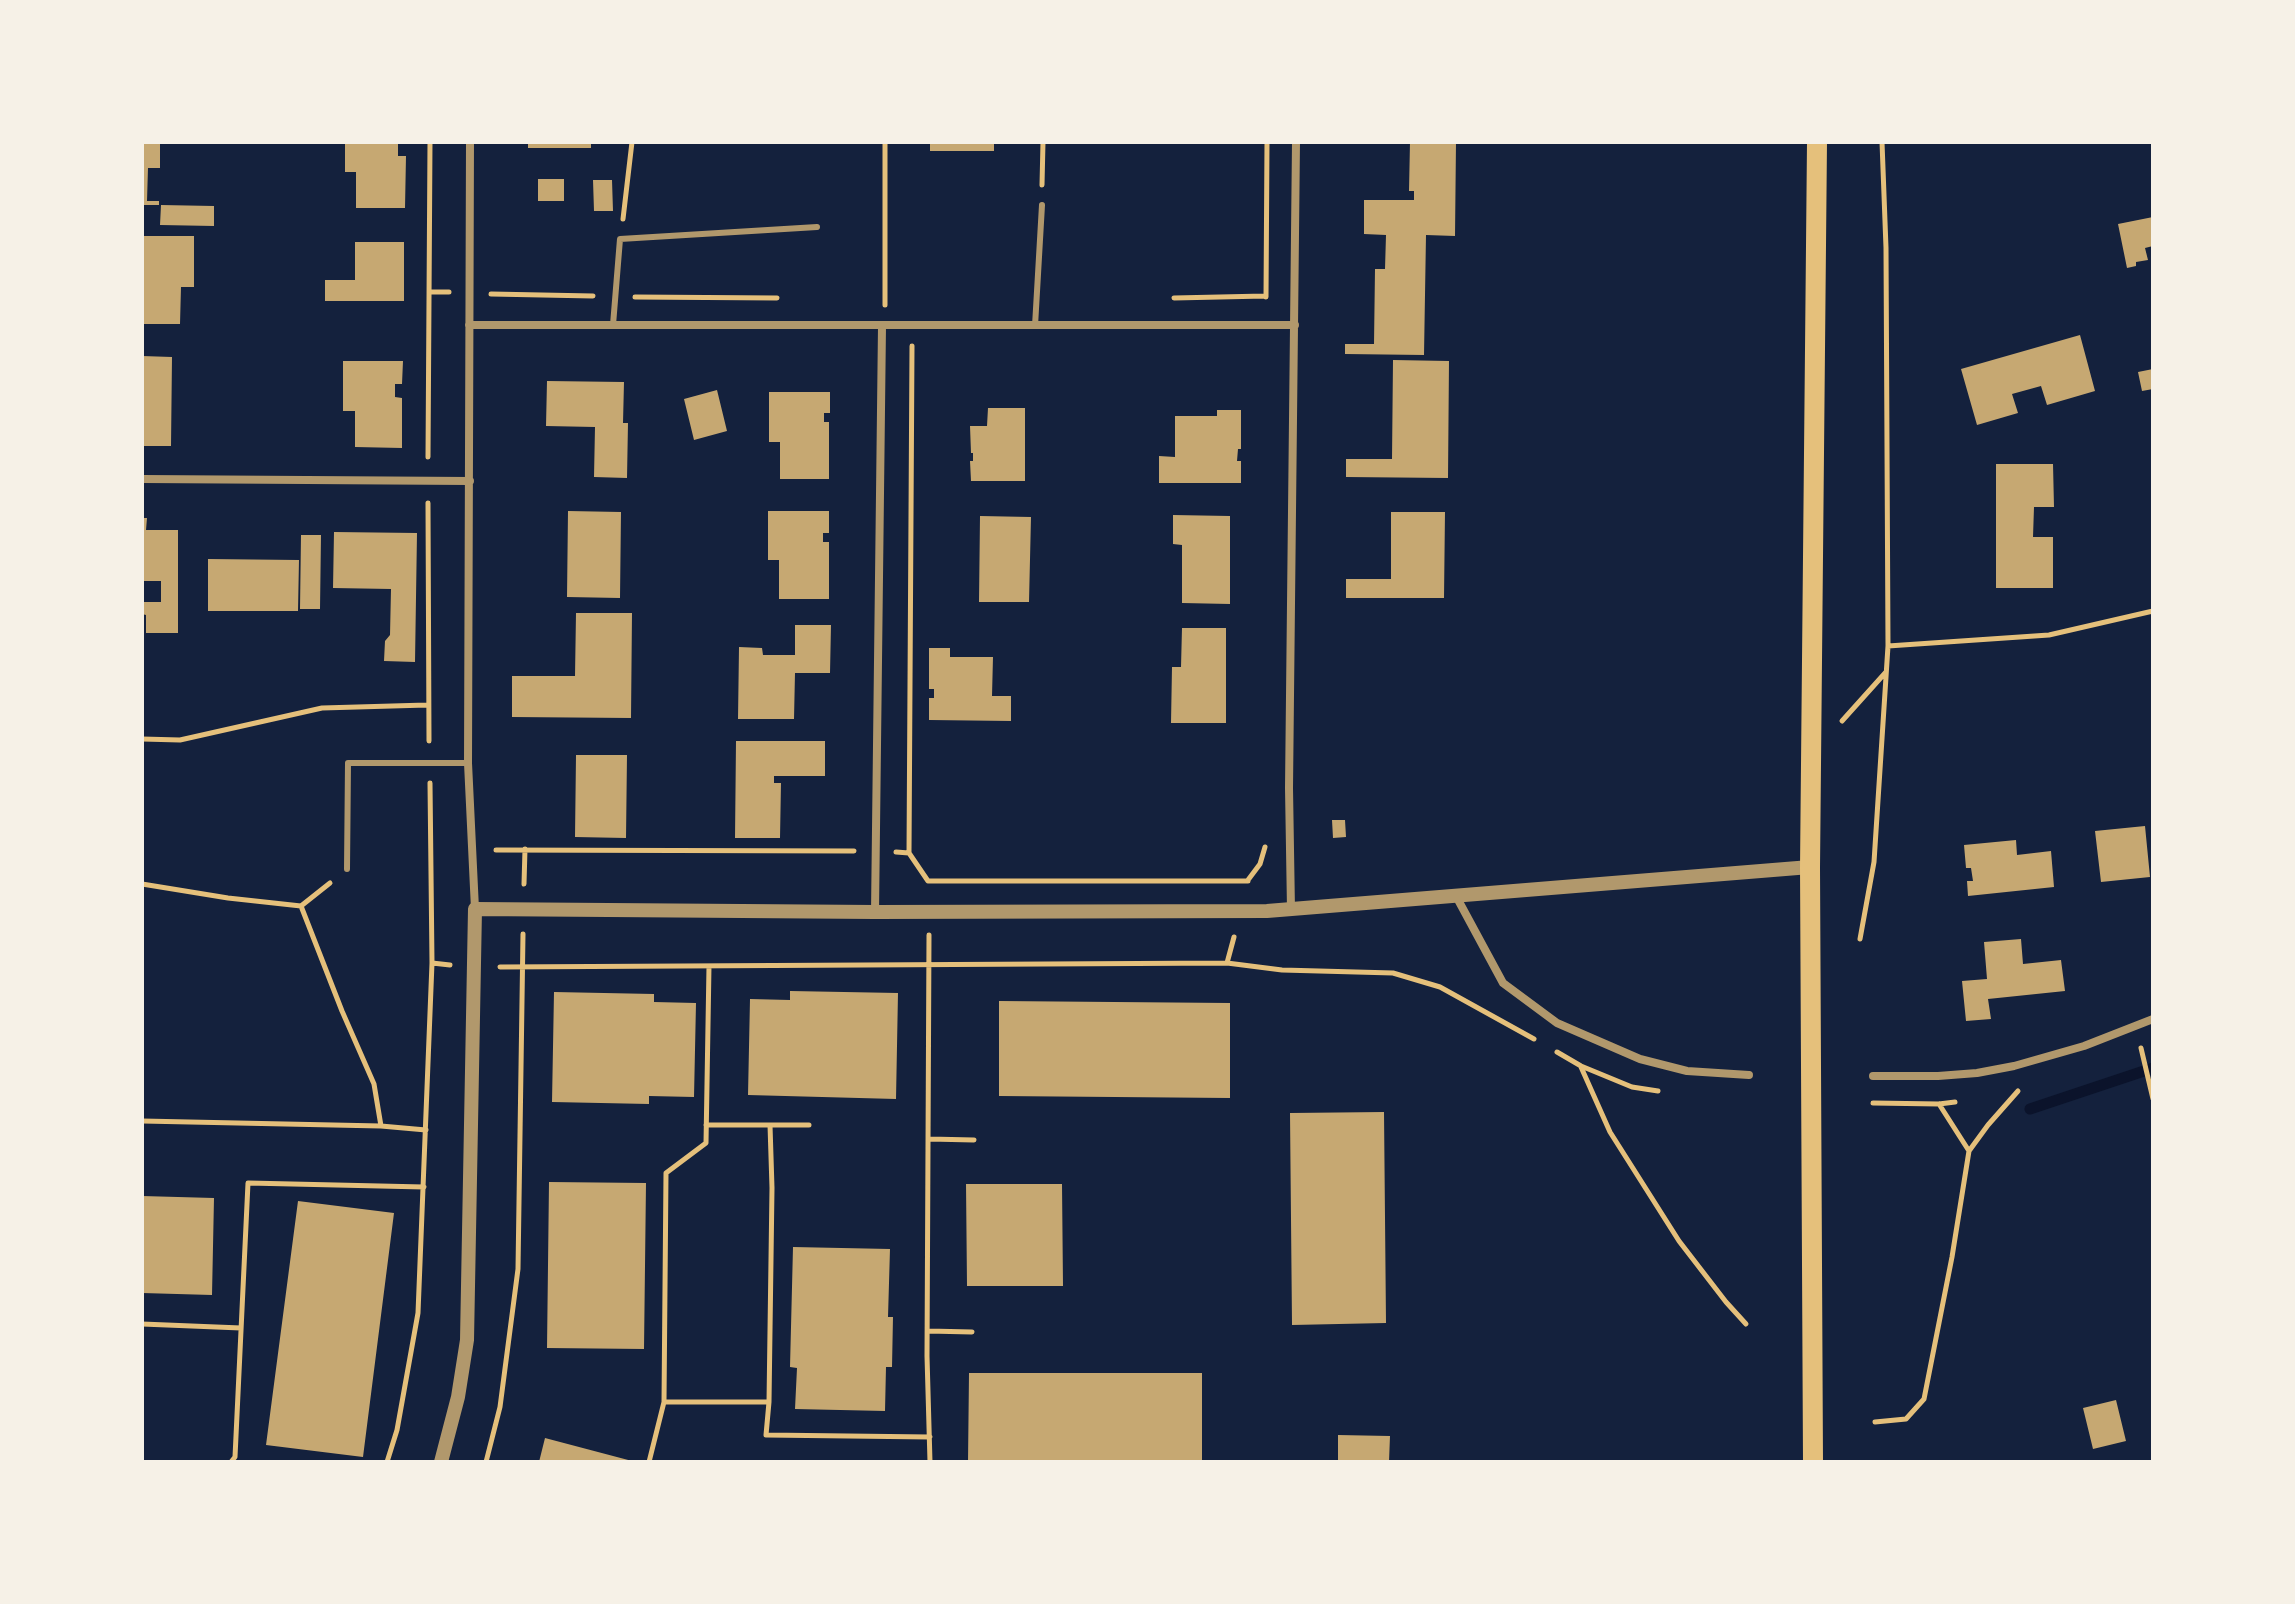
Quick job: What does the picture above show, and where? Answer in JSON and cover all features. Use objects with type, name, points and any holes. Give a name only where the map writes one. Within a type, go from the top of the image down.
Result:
[{"type":"main road","points":[[1813,1462],[1810,867],[1817,142]]},
{"type":"street","points":[[441,1462],[458,1397],[467,1340],[476,967],[468,763],[470,142]]},
{"type":"street","points":[[1291,910],[1289,788],[1296,142]]},
{"type":"street","points":[[469,325],[1295,325]]},
{"type":"street","points":[[875,912],[882,326]]},
{"type":"street","points":[[142,479],[470,481]]},
{"type":"street","points":[[475,909],[875,912],[1291,910],[1810,867]]},
{"type":"street","points":[[1456,895],[1503,983],[1557,1023],[1640,1059],[1687,1071],[1749,1075]]},
{"type":"street","points":[[1873,1076],[1951,1075],[2014,1066],[2084,1046],[2153,1019]]},
{"type":"lane","points":[[1035,326],[1042,205]]},
{"type":"lane","points":[[613,325],[620,239],[817,227]]},
{"type":"lane","points":[[347,869],[348,763],[468,763]]},
{"type":"path","points":[[387,1462],[397,1430],[418,1313],[432,963],[427,705],[430,142]]},
{"type":"path","points":[[620,239],[632,142]]},
{"type":"path","points":[[882,326],[885,300],[885,142]]},
{"type":"path","points":[[1042,205],[1043,142]]},
{"type":"path","points":[[1860,939],[1874,862],[1888,646],[1886,248],[1882,142]]},
{"type":"path","points":[[912,326],[909,853],[928,881],[930,1462]]},
{"type":"path","points":[[1888,646],[2049,635],[2153,611]]},
{"type":"path","points":[[1811,755],[1887,672]]},
{"type":"path","points":[[142,739],[180,740],[322,708],[427,705]]},
{"type":"path","points":[[486,1462],[500,1407],[518,1269],[525,849]]},
{"type":"path","points":[[432,850],[909,853]]},
{"type":"path","points":[[142,884],[301,906],[347,869]]},
{"type":"path","points":[[928,881],[1248,881]]},
{"type":"path","points":[[301,906],[374,1084],[381,1126]]},
{"type":"path","points":[[432,963],[476,967],[1227,963],[1282,970],[1393,973],[1440,987],[1540,1042]]},
{"type":"path","points":[[649,1462],[664,1402],[666,1173],[706,1143],[709,966]]},
{"type":"path","points":[[2127,1053],[2153,1044]]},
{"type":"path","points":[[2141,1048],[2153,1099]]},
{"type":"path","points":[[1553,1049],[1581,1066],[1632,1087],[1661,1091]]},
{"type":"path","points":[[1581,1066],[1610,1132],[1679,1241],[1746,1324]]},
{"type":"path","points":[[1875,1422],[1906,1419],[1924,1399],[1969,1151],[2015,1092],[2029,1087]]},
{"type":"path","points":[[1873,1103],[1939,1104],[1969,1151]]},
{"type":"path","points":[[142,1121],[381,1126],[426,1130]]},
{"type":"path","points":[[706,1125],[809,1125]]},
{"type":"path","points":[[770,1125],[772,1188],[766,1435],[930,1437]]},
{"type":"path","points":[[929,1139],[974,1140]]},
{"type":"path","points":[[231,1462],[235,1457],[248,1183],[424,1187]]},
{"type":"path","points":[[142,1324],[241,1328]]},
{"type":"path","points":[[928,1331],[972,1332]]},
{"type":"path","points":[[664,1402],[769,1402]]},
{"type":"building","points":[[142,142],[160,142],[160,168],[148,168],[147,201],[159,201],[159,205],[142,205]]},
{"type":"building","points":[[345,142],[398,142],[398,156],[406,156],[405,208],[356,208],[356,172],[345,172]]},
{"type":"building","points":[[528,142],[591,142],[591,148],[528,148]]},
{"type":"building","points":[[930,142],[994,142],[994,151],[930,151]]},
{"type":"building","points":[[1410,142],[1456,142],[1455,236],[1426,235],[1424,355],[1345,354],[1345,344],[1374,344],[1375,269],[1385,269],[1386,235],[1364,234],[1364,200],[1414,200],[1414,191],[1409,191]]},
{"type":"building","points":[[538,179],[564,179],[564,201],[538,201]]},
{"type":"building","points":[[593,180],[612,180],[613,211],[594,211]]},
{"type":"building","points":[[161,205],[214,206],[214,226],[160,225]]},
{"type":"building","points":[[2153,217],[2153,246],[2145,248],[2148,260],[2136,262],[2136,266],[2127,268],[2118,224]]},
{"type":"building","points":[[142,236],[194,236],[194,287],[181,287],[180,324],[142,324]]},
{"type":"building","points":[[355,242],[404,242],[404,301],[325,301],[325,280],[355,280]]},
{"type":"building","points":[[2080,335],[2095,391],[2047,405],[2041,386],[2012,394],[2018,413],[1977,425],[1961,369]]},
{"type":"building","points":[[142,356],[172,357],[171,446],[142,446]]},
{"type":"building","points":[[1393,360],[1449,361],[1448,478],[1346,477],[1346,459],[1392,459]]},
{"type":"building","points":[[343,361],[403,361],[402,384],[395,384],[395,397],[402,398],[402,448],[355,447],[355,411],[343,411]]},
{"type":"building","points":[[2153,369],[2153,389],[2142,391],[2138,372]]},
{"type":"building","points":[[547,381],[624,382],[623,423],[628,423],[627,478],[594,477],[595,427],[546,426]]},
{"type":"building","points":[[717,390],[727,431],[694,440],[684,399]]},
{"type":"building","points":[[769,392],[830,392],[830,413],[824,413],[824,422],[829,422],[829,479],[780,479],[780,442],[769,442]]},
{"type":"building","points":[[988,408],[1025,408],[1025,481],[971,481],[970,461],[973,461],[973,453],[970,426],[987,426]]},
{"type":"building","points":[[1217,410],[1241,410],[1241,449],[1238,449],[1237,461],[1241,461],[1241,483],[1159,483],[1159,456],[1175,457],[1175,416],[1217,416]]},
{"type":"building","points":[[1996,464],[2053,464],[2054,507],[2034,507],[2033,537],[2053,537],[2053,588],[1996,588]]},
{"type":"building","points":[[568,511],[621,512],[620,598],[567,597]]},
{"type":"building","points":[[768,511],[829,511],[829,533],[823,533],[823,542],[829,542],[829,599],[779,599],[779,560],[768,560]]},
{"type":"building","points":[[1391,512],[1445,512],[1444,598],[1346,598],[1346,579],[1391,579]]},
{"type":"building","points":[[1173,515],[1230,516],[1230,604],[1182,603],[1182,545],[1173,544]]},
{"type":"building","points":[[980,516],[1031,517],[1029,602],[979,602]]},
{"type":"building","points":[[142,518],[147,518],[146,530],[178,530],[178,633],[146,633],[142,602],[161,602],[161,581],[142,581]]},
{"type":"building","points":[[334,532],[417,533],[415,662],[384,661],[385,641],[390,635],[391,589],[333,588]]},
{"type":"building","points":[[301,535],[321,535],[320,609],[300,609]]},
{"type":"building","points":[[208,559],[299,560],[298,611],[208,611]]},
{"type":"building","points":[[576,613],[632,613],[631,718],[512,717],[512,676],[575,676]]},
{"type":"building","points":[[795,625],[831,625],[830,673],[795,673],[794,719],[738,719],[739,647],[762,648],[763,655],[795,655]]},
{"type":"building","points":[[1182,628],[1226,628],[1226,723],[1171,723],[1172,667],[1181,667]]},
{"type":"building","points":[[929,648],[950,648],[950,657],[993,657],[992,696],[1011,696],[1011,721],[929,720],[929,698],[934,698],[934,689],[929,689]]},
{"type":"building","points":[[736,741],[825,741],[825,776],[774,776],[774,783],[781,783],[780,838],[735,838]]},
{"type":"building","points":[[576,755],[627,755],[626,838],[575,837]]},
{"type":"building","points":[[1332,820],[1345,820],[1346,837],[1333,838]]},
{"type":"building","points":[[2145,826],[2150,877],[2101,882],[2095,831]]},
{"type":"building","points":[[2016,840],[2017,855],[2051,851],[2054,887],[1968,896],[1967,881],[1973,881],[1971,868],[1966,868],[1964,845]]},
{"type":"building","points":[[2021,939],[2023,964],[2061,960],[2065,991],[1988,999],[1991,1019],[1966,1021],[1962,981],[1987,979],[1984,942]]},
{"type":"building","points":[[790,991],[898,993],[896,1099],[748,1095],[750,999],[790,1000]]},
{"type":"building","points":[[554,992],[654,994],[654,1002],[696,1003],[694,1097],[649,1096],[649,1104],[552,1102]]},
{"type":"building","points":[[999,1001],[1230,1003],[1230,1098],[999,1096]]},
{"type":"building","points":[[1384,1112],[1386,1323],[1292,1325],[1290,1113]]},
{"type":"building","points":[[549,1182],[646,1183],[644,1349],[547,1348]]},
{"type":"building","points":[[966,1184],[1062,1184],[1063,1286],[967,1286]]},
{"type":"building","points":[[142,1196],[214,1198],[212,1295],[142,1293]]},
{"type":"building","points":[[298,1201],[394,1213],[363,1457],[266,1445]]},
{"type":"building","points":[[793,1247],[890,1249],[888,1317],[893,1317],[892,1367],[886,1367],[885,1411],[795,1409],[797,1368],[790,1367]]},
{"type":"building","points":[[969,1373],[1202,1373],[1202,1462],[968,1462]]},
{"type":"building","points":[[2116,1400],[2126,1441],[2093,1449],[2083,1408]]},
{"type":"building","points":[[1338,1435],[1390,1436],[1389,1462],[1338,1462]]},
{"type":"building","points":[[545,1438],[632,1461],[632,1462],[539,1462]]},
{"type":"waterway","points":[[2030,1109],[2153,1068]]}]
